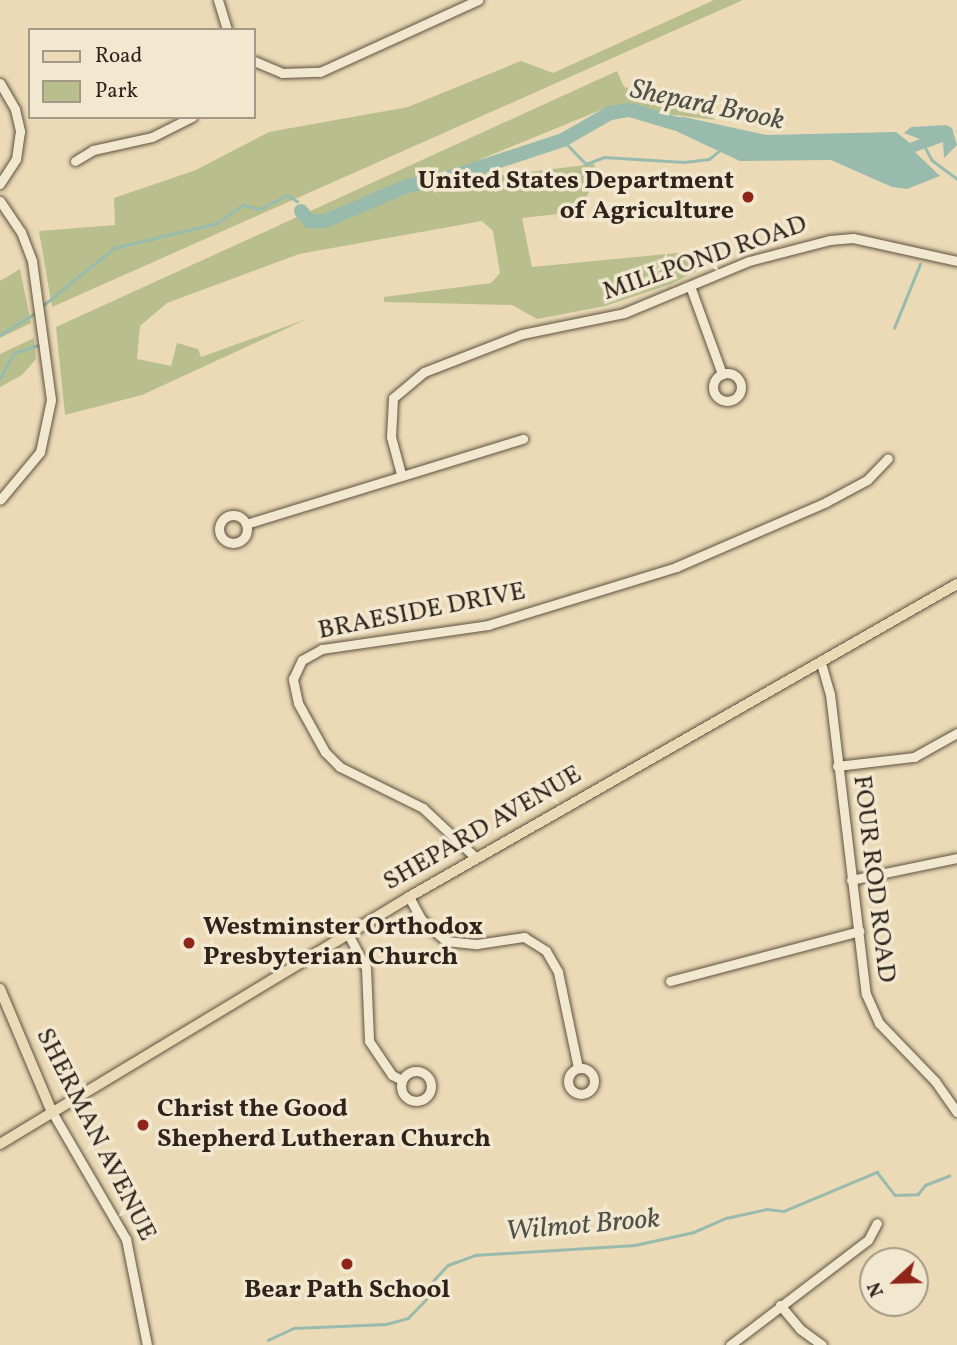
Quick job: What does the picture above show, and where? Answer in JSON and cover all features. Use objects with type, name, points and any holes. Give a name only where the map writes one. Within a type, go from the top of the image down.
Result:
[{"type":"main road","name":"SHEPARD AVENUE","points":[[0,1144],[409,897],[957,584]]},
{"type":"main road","name":"SHERMAN AVENUE","points":[[0,989],[52,1112]]},
{"type":"street","points":[[218,0],[226,28]]},
{"type":"street","points":[[256,62],[282,73],[320,72],[478,0]]},
{"type":"street","points":[[0,83],[15,109],[20,131],[16,159],[0,184]]},
{"type":"street","points":[[75,161],[93,150],[152,137],[188,119]]},
{"type":"street","points":[[0,201],[21,232],[34,270],[50,379],[51,411],[40,452],[0,500]]},
{"type":"street","name":"MILLPOND ROAD","points":[[401,474],[391,437],[393,398],[406,383],[424,372],[522,334],[624,313],[749,261],[838,239],[957,261]]},
{"type":"street","points":[[690,285],[722,374]]},
{"type":"street","points":[[246,524],[401,474],[523,439]]},
{"type":"street","name":"BRAESIDE DRIVE","points":[[477,858],[423,808],[340,767],[325,752],[298,703],[293,679],[302,660],[322,649],[488,625],[676,567],[826,502],[867,480],[888,457]]},
{"type":"street","name":"FOUR ROD ROAD","points":[[821,663],[827,676],[866,993],[872,1012],[935,1081],[957,1112]]},
{"type":"street","points":[[837,766],[914,757],[957,733]]},
{"type":"street","points":[[851,880],[957,858]]},
{"type":"street","points":[[409,897],[422,920],[446,941],[477,944],[524,937],[546,951],[558,972],[578,1068]]},
{"type":"street","points":[[670,981],[859,931]]},
{"type":"street","points":[[348,934],[366,968],[369,1041],[392,1075],[402,1080]]},
{"type":"street","name":"SHERMAN AVENUE","points":[[52,1112],[126,1239],[147,1345]]},
{"type":"street","points":[[730,1345],[869,1240],[877,1223]]},
{"type":"street","points":[[780,1305],[800,1329],[822,1345]]},
{"type":"green space","points":[[714,0],[743,0],[52,307],[39,231],[115,225],[114,198],[196,170],[269,132],[408,107],[521,61],[553,73]]},
{"type":"green space","points":[[617,71],[624,87],[683,100],[716,120],[608,107],[481,159],[488,177],[594,164],[597,179],[577,212],[522,218],[532,267],[719,249],[721,259],[671,284],[605,306],[537,319],[512,305],[384,302],[384,297],[491,283],[500,273],[493,231],[482,221],[299,254],[167,303],[140,326],[137,359],[171,366],[177,343],[198,349],[201,357],[307,319],[142,395],[65,415],[56,327]]},
{"type":"green space","points":[[20,269],[31,323],[0,338],[0,281]]},
{"type":"green space","points":[[34,338],[36,359],[22,375],[0,387],[0,354]]},
{"type":"shaded area","points":[[684,117],[766,135],[896,132],[910,143],[920,139],[904,133],[911,127],[946,125],[952,128],[957,145],[944,158],[943,142],[915,152],[940,176],[907,189],[892,187],[831,160],[740,161],[678,132],[660,118]]},
{"type":"waterway","name":"Shepard Brook","points":[[301,211],[309,221],[325,221],[407,186],[454,176],[563,140],[610,113],[630,110],[677,124]]},
{"type":"waterway","points":[[563,140],[586,164],[604,157],[684,162],[709,159],[719,151]]},
{"type":"waterway","points":[[924,145],[932,160],[957,179]]},
{"type":"waterway","name":"Shepard Brook","points":[[40,308],[114,248],[217,223],[243,205],[260,209],[287,195],[297,201]]},
{"type":"waterway","points":[[894,328],[920,264]]},
{"type":"waterway","points":[[0,335],[37,312]]},
{"type":"waterway","name":"Shepard Brook","points":[[0,378],[14,353],[39,345]]},
{"type":"waterway","name":"Wilmot Brook","points":[[268,1340],[294,1328],[386,1324],[408,1318],[431,1294],[430,1284],[448,1265],[475,1255],[635,1245],[694,1232],[726,1218],[767,1209],[784,1211],[877,1172],[895,1195],[918,1194],[925,1185],[949,1176]]},
{"type":"place","name":"United States Department of Agriculture","points":[[748,197]]},
{"type":"place","name":"Westminster Orthodox Presbyterian Church","points":[[189,943]]},
{"type":"place","name":"Christ the Good Shepherd Lutheran Church","points":[[143,1125]]},
{"type":"place","name":"Bear Path School","points":[[347,1264]]}]
